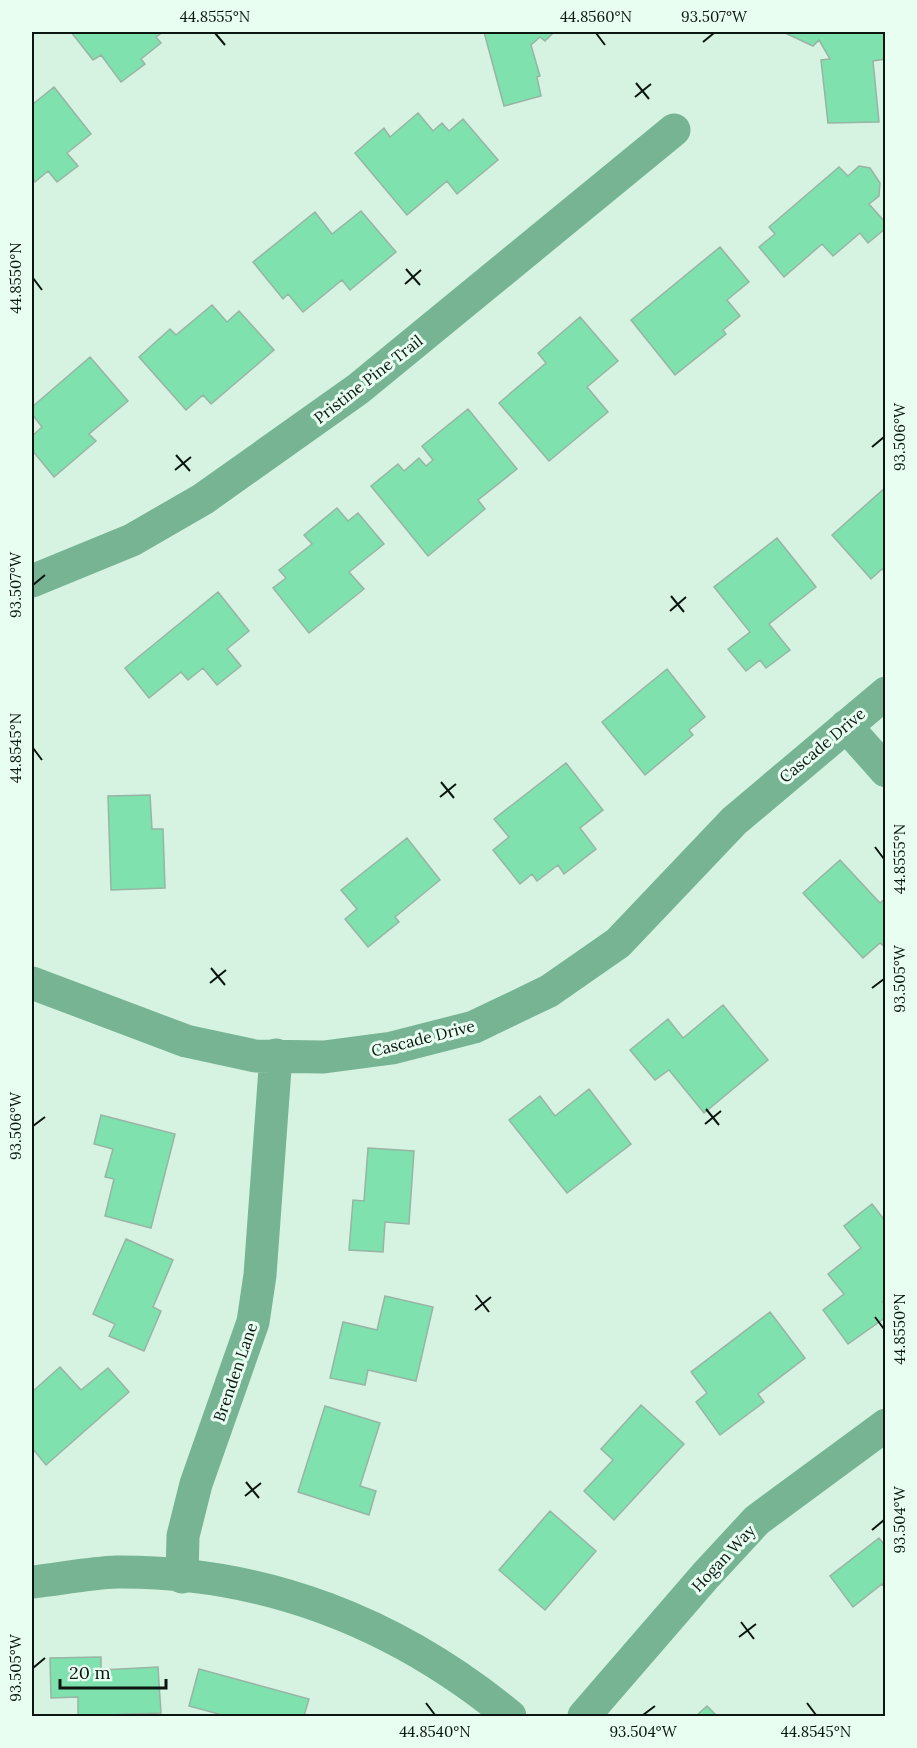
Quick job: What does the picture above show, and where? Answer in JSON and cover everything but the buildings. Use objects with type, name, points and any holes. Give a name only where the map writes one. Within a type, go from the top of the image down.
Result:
[{"type":"street","name":"Pristine Pine Trail","points":[[32,581],[132,540],[203,499],[358,389],[674,130]]},
{"type":"street","name":"Cascade Drive","points":[[32,983],[186,1041],[255,1056],[324,1058],[392,1048],[474,1027],[549,991],[618,943],[734,821],[885,693]]},
{"type":"street","points":[[846,726],[885,771]]},
{"type":"street","name":"Brenden Lane","points":[[182,1577],[183,1536],[196,1484],[253,1322],[260,1275],[276,1055]]},
{"type":"street","name":"Hogan Way","points":[[584,1716],[705,1575],[757,1520],[885,1425]]},
{"type":"street","points":[[32,1582],[117,1572],[206,1578],[292,1596],[376,1627],[441,1665],[510,1716]]}]
